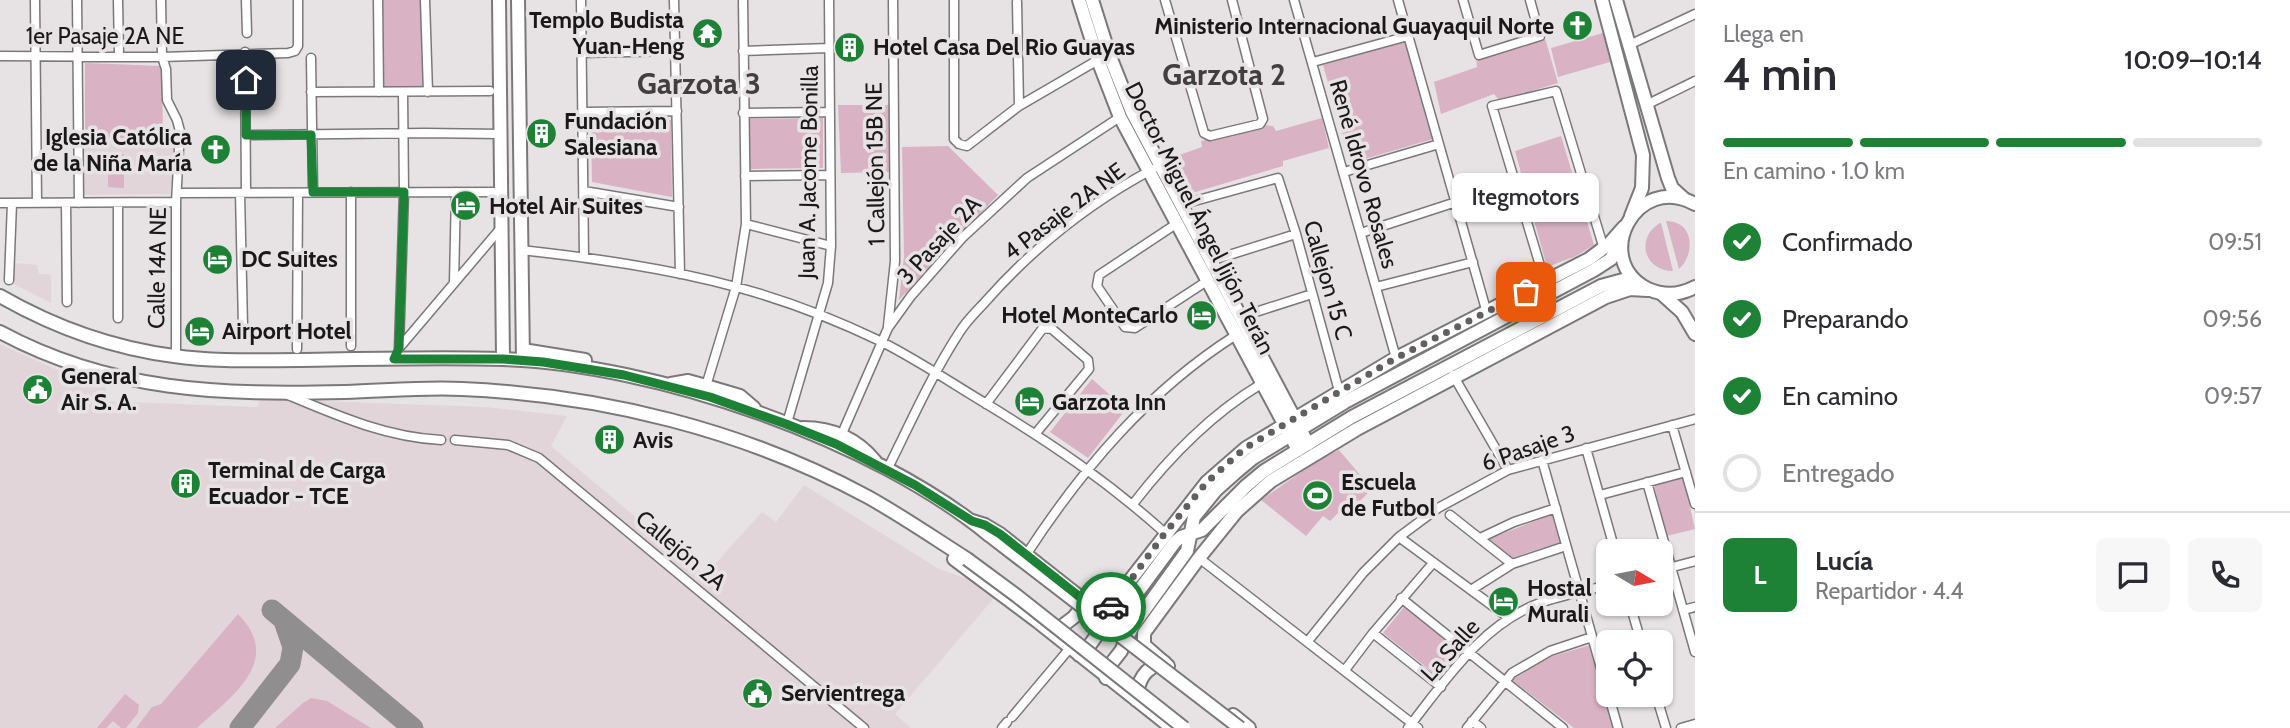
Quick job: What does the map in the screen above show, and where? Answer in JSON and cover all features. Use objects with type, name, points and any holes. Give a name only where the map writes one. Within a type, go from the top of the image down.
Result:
[{"type":"main road","points":[[499,0],[503,359]]},
{"type":"main road","points":[[518,0],[523,355]]},
{"type":"main road","name":"Doctor Miguel Ángel Jijón Terán","points":[[1079,0],[1120,117],[1180,205],[1240,317],[1303,447]]},
{"type":"main road","name":"Doctor Miguel Ángel Jijón Terán","points":[[1092,0],[1109,54],[1176,224],[1262,384],[1292,427]]},
{"type":"main road","points":[[972,521],[985,525],[1102,612],[1111,607],[1165,533],[1207,482],[1245,448],[1345,402],[1611,259],[1642,188],[1643,155],[1601,0]]},
{"type":"main road","points":[[1616,0],[1668,178],[1672,188],[1690,201]]},
{"type":"main road","points":[[1106,678],[1133,626],[1187,551],[1194,517],[1216,490],[1254,458],[1339,391],[1604,248],[1650,201],[1666,197],[1690,201]]},
{"type":"main road","points":[[1622,239],[1624,263],[1631,276],[1640,284]]},
{"type":"main road","points":[[1249,728],[1147,648],[1143,638],[1199,558],[1237,511],[1272,481],[1601,285],[1623,279],[1658,293],[1682,312],[1695,334]]},
{"type":"main road","points":[[1074,651],[1087,649],[1099,632],[1121,615],[1175,542],[1181,537],[1202,530],[1228,502],[1264,471],[1352,417],[1622,290],[1636,288],[1658,293],[1679,293],[1695,287]]},
{"type":"main road","points":[[0,296],[78,333],[118,345],[176,356],[243,360],[397,353],[503,359],[523,355],[619,366],[624,375],[759,413],[882,467],[943,501],[1240,728]]},
{"type":"main road","points":[[0,332],[58,360],[153,385],[285,393],[460,389],[577,400],[634,411],[729,437],[788,459],[866,496],[967,559],[1184,728]]},
{"type":"main road","points":[[665,385],[688,380],[740,396],[759,413]]},
{"type":"main road","points":[[792,426],[824,428],[862,446],[882,467]]},
{"type":"main road","points":[[937,541],[952,557],[1172,728]]},
{"type":"main road","points":[[1052,633],[1074,617],[1086,602]]},
{"type":"main road","points":[[1136,701],[1136,691],[1145,671],[1164,662]]},
{"type":"street","points":[[35,0],[37,203]]},
{"type":"street","points":[[77,0],[79,203]]},
{"type":"street","points":[[118,0],[119,56]]},
{"type":"street","name":"Calle 14A NE","points":[[161,0],[162,57],[166,69],[167,100],[180,131],[176,356]]},
{"type":"street","points":[[246,0],[247,33]]},
{"type":"street","name":"1er Pasaje 2A NE","points":[[0,56],[162,57],[295,51],[299,39],[298,0]]},
{"type":"street","points":[[378,0],[379,92]]},
{"type":"street","points":[[425,0],[428,92]]},
{"type":"street","points":[[581,0],[584,257]]},
{"type":"street","points":[[674,0],[680,274]]},
{"type":"street","points":[[706,386],[736,287],[746,224],[743,0]]},
{"type":"street","name":"Juan A. Jacome Bonilla","points":[[792,426],[828,283],[831,246],[829,0]]},
{"type":"street","name":"1 Callejón 15B NE","points":[[888,328],[895,261],[893,0]]},
{"type":"street","points":[[954,0],[954,139],[959,144],[967,146],[1019,106],[1098,60]]},
{"type":"street","points":[[1165,0],[1204,133],[1210,136],[1261,124],[1263,119],[1232,0]]},
{"type":"street","points":[[1398,0],[1487,313]]},
{"type":"street","points":[[1464,0],[1479,55],[1539,36],[1530,0]]},
{"type":"street","name":"René Idrovo Rosales","points":[[1298,1],[1396,358]]},
{"type":"street","points":[[1017,2],[1019,106]]},
{"type":"street","points":[[1629,45],[1695,14]]},
{"type":"street","points":[[1313,62],[1408,36]]},
{"type":"street","points":[[743,51],[829,48]]},
{"type":"street","points":[[583,53],[675,51]]},
{"type":"street","points":[[243,326],[245,52]]},
{"type":"street","points":[[311,58],[313,192]]},
{"type":"street","points":[[1646,105],[1695,81]]},
{"type":"street","points":[[311,92],[491,91]]},
{"type":"street","points":[[1545,282],[1492,106],[1556,91],[1604,248]]},
{"type":"street","points":[[397,353],[404,192],[403,93]]},
{"type":"street","points":[[583,112],[677,111]]},
{"type":"street","points":[[743,113],[830,112]]},
{"type":"street","name":"3 Pasaje 2A","points":[[841,436],[888,328],[911,296],[962,237],[1027,178],[1120,117]]},
{"type":"street","points":[[246,135],[500,134]]},
{"type":"street","points":[[1344,173],[1440,144]]},
{"type":"street","name":"4 Pasaje 2A NE","points":[[882,467],[960,330],[1023,262],[1085,212],[1154,169]]},
{"type":"street","points":[[745,176],[831,175]]},
{"type":"street","name":"Callejon 15 C","points":[[1180,205],[1279,179],[1339,391]]},
{"type":"street","points":[[584,191],[679,207]]},
{"type":"street","points":[[297,349],[298,192]]},
{"type":"street","points":[[351,192],[351,346]]},
{"type":"street","points":[[454,284],[456,192]]},
{"type":"street","points":[[0,203],[118,203],[243,193],[501,192]]},
{"type":"street","points":[[1361,233],[1456,202]]},
{"type":"street","points":[[9,280],[12,203]]},
{"type":"street","points":[[66,203],[67,302]]},
{"type":"street","points":[[118,203],[118,318]]},
{"type":"street","points":[[746,224],[831,246]]},
{"type":"street","points":[[1176,224],[1099,275],[1097,285],[1125,327],[1135,328],[1206,281]]},
{"type":"street","points":[[397,353],[502,227]]},
{"type":"street","points":[[1210,261],[1296,234]]},
{"type":"street","points":[[522,250],[584,257],[680,274],[736,287],[819,314],[881,342],[1037,433],[1133,503],[1165,533]]},
{"type":"street","points":[[1376,287],[1473,262]]},
{"type":"street","points":[[1240,317],[1312,294]]},
{"type":"street","points":[[986,404],[1043,328],[1052,329],[1088,360],[1089,369],[1037,433]]},
{"type":"street","points":[[1026,555],[1087,468],[1118,433],[1179,377],[1236,335]]},
{"type":"street","points":[[1452,372],[1508,470]]},
{"type":"street","points":[[1133,503],[1160,468],[1191,437],[1225,408],[1262,384]]},
{"type":"street","points":[[285,393],[368,427],[408,437],[441,440]]},
{"type":"street","name":"6 Pasaje 3","points":[[1308,642],[1363,573],[1399,537],[1438,508],[1508,470],[1695,419]]},
{"type":"street","points":[[1672,425],[1695,504]]},
{"type":"street","name":"Callejón 2A","points":[[455,440],[495,442],[518,447],[539,458],[864,728]]},
{"type":"street","points":[[1586,448],[1612,539]]},
{"type":"street","points":[[1542,460],[1618,728]]},
{"type":"street","points":[[1600,495],[1686,472]]},
{"type":"street","points":[[1647,482],[1663,539]]},
{"type":"street","points":[[1480,538],[1514,522],[1556,508]]},
{"type":"street","points":[[1450,515],[1512,564]]},
{"type":"street","points":[[1399,537],[1508,618]]},
{"type":"street","points":[[1471,590],[1512,564],[1566,546]]},
{"type":"street","points":[[1199,558],[1413,726]]},
{"type":"street","points":[[1673,566],[1695,561]]},
{"type":"street","points":[[1345,670],[1401,598],[1433,563]]},
{"type":"street","points":[[1673,574],[1695,652]]},
{"type":"street","name":"La Salle","points":[[1413,726],[1470,652],[1508,618],[1540,603],[1596,588]]},
{"type":"street","points":[[1401,598],[1563,728]]},
{"type":"street","points":[[1683,610],[1695,607]]},
{"type":"street","points":[[1373,633],[1441,687]]},
{"type":"street","points":[[1481,728],[1469,724],[1512,673],[1550,651],[1592,638]]},
{"type":"street","points":[[1007,722],[1074,651]]},
{"type":"street","points":[[1660,707],[1666,728]]},
{"type":"street","points":[[1547,728],[1553,720]]},
{"type":"street","points":[[1681,728],[1695,724]]},
{"type":"shaded area","points":[[381,0],[426,0],[428,89],[383,89]]},
{"type":"shaded area","points":[[1603,33],[1610,62],[1558,77],[1551,48]]},
{"type":"shaded area","points":[[1545,38],[1558,83],[1500,101],[1494,94],[1441,114],[1434,82],[1477,67],[1476,58]]},
{"type":"shaded area","points":[[1405,41],[1433,139],[1351,163],[1323,65]]},
{"type":"shaded area","points":[[85,63],[162,66],[163,138],[85,138]]},
{"type":"shaded area","points":[[838,105],[890,105],[890,172],[841,173]]},
{"type":"shaded area","points":[[823,118],[823,168],[750,169],[749,119]]},
{"type":"shaded area","points":[[1322,118],[1329,148],[1283,161],[1283,166],[1182,196],[1165,160],[1202,147],[1201,141],[1265,125],[1273,126],[1276,131]]},
{"type":"shaded area","points":[[671,120],[672,197],[592,182],[591,122]]},
{"type":"shaded area","points":[[1561,136],[1594,245],[1576,256],[1547,267],[1515,151]]},
{"type":"shaded area","points":[[84,141],[174,141],[171,194],[84,195]]},
{"type":"shaded area","points":[[948,146],[998,195],[899,300],[904,256],[902,147]]},
{"type":"shaded area","points":[[108,154],[124,154],[124,188],[108,187]]},
{"type":"shaded area","points":[[1666,221],[1676,222],[1687,232],[1690,248],[1679,269]]},
{"type":"shaded area","points":[[1660,223],[1673,271],[1655,266],[1646,253],[1647,237]]},
{"type":"shaded area","points":[[14,263],[37,265],[39,274],[51,276],[51,303],[12,283]]},
{"type":"shaded area","points":[[0,344],[64,373],[106,386],[106,401],[258,407],[260,399],[486,407],[567,416],[551,446],[705,575],[762,512],[776,522],[804,485],[939,569],[973,581],[994,598],[895,714],[911,728],[0,728]]},
{"type":"shaded area","points":[[1092,379],[1126,409],[1088,458],[1050,432]]},
{"type":"shaded area","name":"Escuela de Futbol","points":[[1339,450],[1372,489],[1354,507],[1348,503],[1330,521],[1323,516],[1306,536],[1261,500],[1317,461]]},
{"type":"shaded area","points":[[1683,477],[1695,529],[1667,536],[1654,485]]},
{"type":"shaded area","points":[[1553,514],[1561,542],[1511,558],[1489,539]]},
{"type":"shaded area","points":[[1404,607],[1462,652],[1441,679],[1383,633]]},
{"type":"shaded area","points":[[238,614],[251,631],[256,647],[248,677],[237,690],[197,728],[136,728],[152,707],[161,704]]},
{"type":"shaded area","points":[[1590,645],[1596,667],[1596,707],[1607,707],[1613,728],[1574,728],[1512,680],[1547,658]]},
{"type":"shaded area","points":[[125,694],[139,705],[138,713],[126,728],[121,728],[113,721],[106,728],[97,728]]},
{"type":"shaded area","points":[[311,698],[327,701],[371,728],[275,728]]},
{"type":"taxiway","points":[[272,610],[413,728]]},
{"type":"taxiway","points":[[240,728],[290,664],[293,647],[284,621]]},
{"type":"way so far","points":[[1111,607],[1165,533],[1207,482],[1245,448],[1396,358],[1526,292]]},
{"type":"place","name":"Ministerio Internacional Guayaquil Norte","points":[[1577,26]]},
{"type":"place","name":"Templo Budista Yuan-Heng","points":[[707,33]]},
{"type":"place","name":"Hotel Casa Del Rio Guayas","points":[[850,47]]},
{"type":"place","name":"Fundación Salesiana","points":[[541,134]]},
{"type":"place","name":"Iglesia Católica de la Niña María","points":[[215,150]]},
{"type":"place","name":"Hotel Air Suites","points":[[466,206]]},
{"type":"place","name":"DC Suites","points":[[218,259]]},
{"type":"place","name":"Itegmotors","points":[[1526,292]]},
{"type":"place","name":"Hotel MonteCarlo","points":[[1201,315]]},
{"type":"place","name":"Airport Hotel","points":[[199,331]]},
{"type":"place","name":"General Air S. A.","points":[[38,389]]},
{"type":"place","name":"Garzota Inn","points":[[1029,402]]},
{"type":"place","name":"Avis","points":[[610,440]]},
{"type":"place","name":"Terminal de Carga Ecuador - TCE","points":[[185,483]]},
{"type":"place","name":"Escuela de Futbol","points":[[1318,495]]},
{"type":"place","name":"Hostal Murali","points":[[1504,601]]},
{"type":"place","name":"Servientrega","points":[[758,693]]},
{"type":"district","name":"Garzota 2","points":[[1224,74]]},
{"type":"district","name":"Garzota 3","points":[[699,83]]},
{"type":"route","points":[[246,80],[246,135],[311,135],[313,192],[404,192],[399,348],[394,359],[503,359],[566,366],[624,375],[710,397],[759,413],[877,464],[943,501],[972,521],[1000,534],[1095,609],[1102,612],[1111,607]]}]
